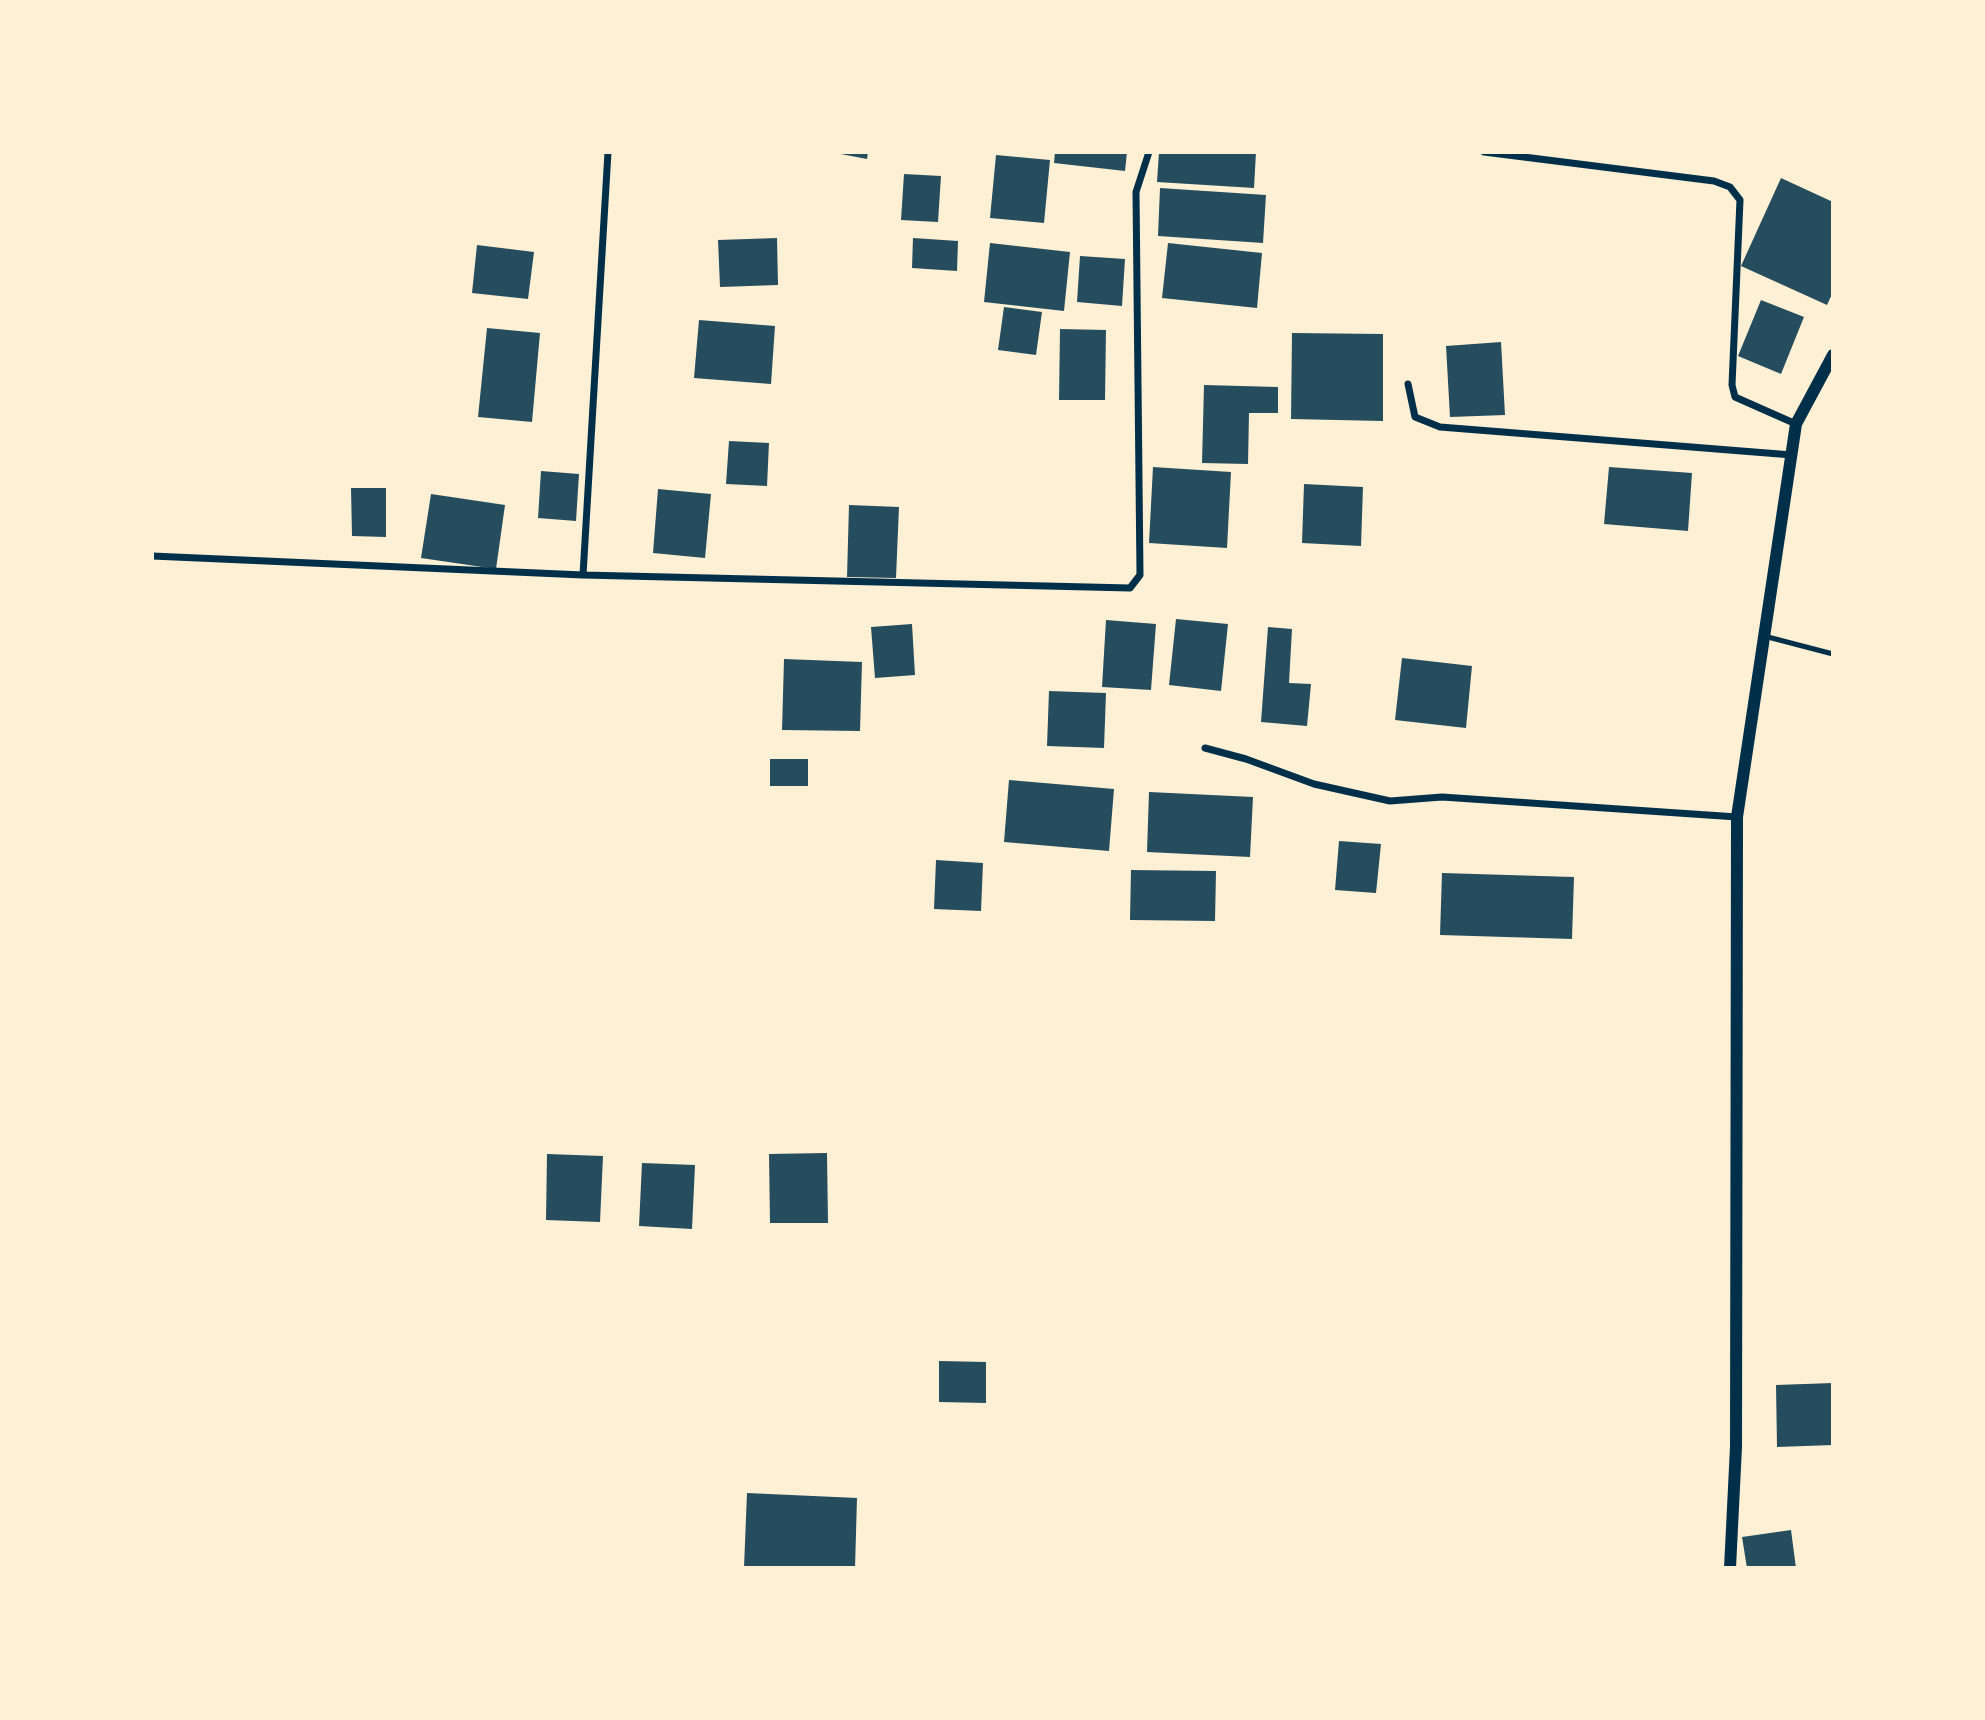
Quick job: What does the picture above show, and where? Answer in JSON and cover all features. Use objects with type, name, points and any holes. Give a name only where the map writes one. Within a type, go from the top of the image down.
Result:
[{"type":"street","points":[[583,575],[608,152]]},
{"type":"street","points":[[152,556],[583,575],[1130,588],[1140,575],[1136,191],[1149,152]]},
{"type":"street","points":[[1484,152],[1714,181],[1730,187],[1740,200],[1732,386],[1735,397],[1797,424]]},
{"type":"street","points":[[1730,1568],[1736,1447],[1737,817],[1797,424],[1833,355]]},
{"type":"street","points":[[1408,384],[1415,417],[1440,427],[1792,455]]},
{"type":"street","points":[[1205,748],[1314,784],[1390,802],[1442,797],[1737,817]]},
{"type":"lane","points":[[1764,636],[1833,654]]},
{"type":"building","points":[[830,152],[868,152],[867,159]]},
{"type":"building","points":[[1055,152],[1127,152],[1125,171],[1054,163]]},
{"type":"building","points":[[1159,152],[1256,152],[1254,188],[1157,182]]},
{"type":"building","points":[[996,155],[1050,160],[1044,223],[990,218]]},
{"type":"building","points":[[904,174],[941,176],[938,222],[901,220]]},
{"type":"building","points":[[1781,178],[1833,202],[1833,292],[1827,305],[1741,266]]},
{"type":"building","points":[[1160,188],[1266,195],[1263,243],[1158,236]]},
{"type":"building","points":[[777,238],[778,285],[720,287],[718,240]]},
{"type":"building","points":[[913,238],[958,241],[957,271],[912,268]]},
{"type":"building","points":[[990,243],[1070,252],[1064,311],[984,302]]},
{"type":"building","points":[[1168,243],[1262,253],[1257,308],[1162,298]]},
{"type":"building","points":[[477,245],[534,252],[528,299],[472,293]]},
{"type":"building","points":[[1080,256],[1125,259],[1122,306],[1077,302]]},
{"type":"building","points":[[1761,300],[1804,317],[1781,374],[1738,356]]},
{"type":"building","points":[[1004,307],[1042,312],[1036,355],[998,350]]},
{"type":"building","points":[[699,320],[775,326],[771,384],[694,378]]},
{"type":"building","points":[[487,328],[540,333],[532,422],[478,417]]},
{"type":"building","points":[[1060,329],[1106,330],[1105,400],[1059,400]]},
{"type":"building","points":[[1292,333],[1383,334],[1383,421],[1291,419]]},
{"type":"building","points":[[1501,342],[1505,415],[1450,417],[1446,346]]},
{"type":"building","points":[[1204,385],[1278,387],[1278,413],[1249,413],[1248,464],[1202,463]]},
{"type":"building","points":[[729,441],[769,443],[767,486],[726,484]]},
{"type":"building","points":[[1153,467],[1231,472],[1227,548],[1149,543]]},
{"type":"building","points":[[1609,467],[1692,473],[1688,531],[1604,524]]},
{"type":"building","points":[[541,471],[579,474],[576,521],[538,518]]},
{"type":"building","points":[[1304,484],[1363,487],[1361,546],[1302,543]]},
{"type":"building","points":[[351,488],[386,488],[386,537],[352,536]]},
{"type":"building","points":[[658,489],[711,494],[705,558],[653,553]]},
{"type":"building","points":[[431,494],[505,505],[496,569],[421,558]]},
{"type":"building","points":[[849,505],[899,507],[896,578],[847,577]]},
{"type":"building","points":[[1176,619],[1228,624],[1221,691],[1169,685]]},
{"type":"building","points":[[1106,620],[1156,624],[1151,690],[1102,687]]},
{"type":"building","points":[[912,624],[915,675],[875,678],[871,627]]},
{"type":"building","points":[[1268,627],[1292,629],[1289,683],[1311,684],[1307,726],[1261,722]]},
{"type":"building","points":[[1402,658],[1472,666],[1466,728],[1395,720]]},
{"type":"building","points":[[784,659],[862,662],[860,731],[782,730]]},
{"type":"building","points":[[1049,691],[1106,693],[1104,748],[1047,746]]},
{"type":"building","points":[[770,759],[808,759],[808,786],[770,786]]},
{"type":"building","points":[[1009,780],[1114,789],[1109,851],[1004,842]]},
{"type":"building","points":[[1149,792],[1253,797],[1250,857],[1147,852]]},
{"type":"building","points":[[1339,841],[1381,844],[1376,893],[1335,890]]},
{"type":"building","points":[[936,860],[983,863],[981,911],[934,909]]},
{"type":"building","points":[[1131,870],[1216,871],[1215,921],[1130,920]]},
{"type":"building","points":[[1442,873],[1574,877],[1572,939],[1440,935]]},
{"type":"building","points":[[827,1153],[828,1223],[770,1223],[769,1154]]},
{"type":"building","points":[[547,1154],[603,1156],[600,1222],[546,1220]]},
{"type":"building","points":[[642,1163],[695,1165],[692,1229],[639,1226]]},
{"type":"building","points":[[939,1361],[986,1362],[986,1403],[939,1402]]},
{"type":"building","points":[[1833,1383],[1833,1445],[1777,1447],[1776,1385]]},
{"type":"building","points":[[747,1493],[857,1498],[855,1568],[744,1568]]},
{"type":"building","points":[[1791,1530],[1796,1568],[1747,1568],[1742,1537]]}]
